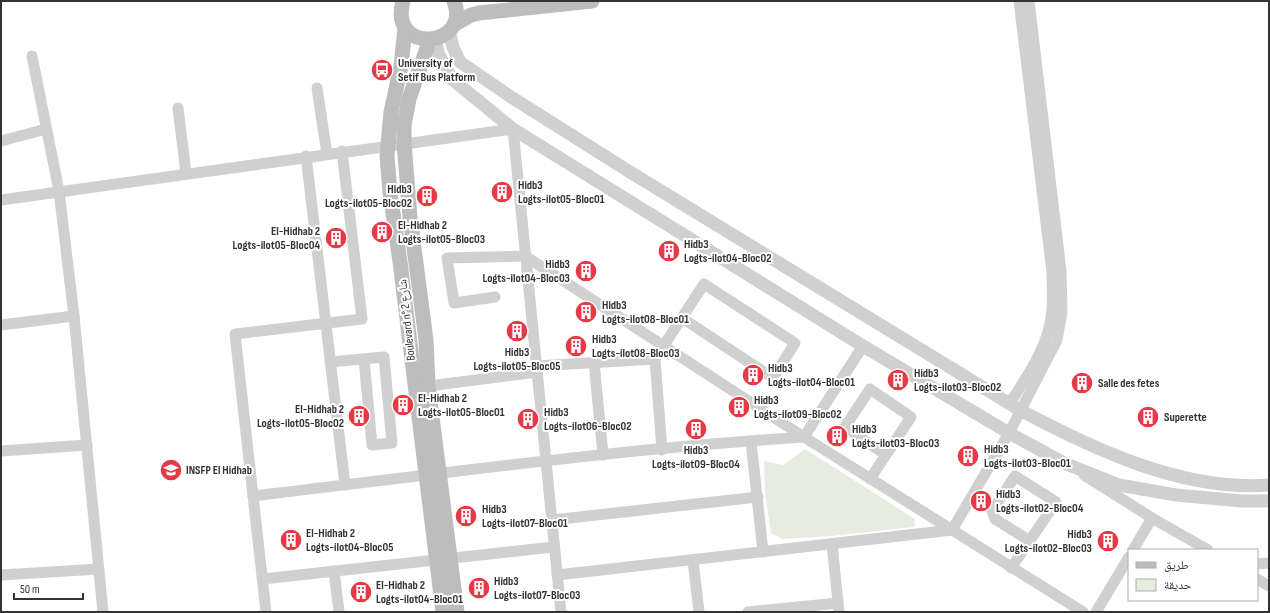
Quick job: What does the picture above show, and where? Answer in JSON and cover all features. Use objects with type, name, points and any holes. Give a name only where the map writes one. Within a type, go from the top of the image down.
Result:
[{"type":"main road","points":[[402,1],[400,9],[401,19],[405,28],[412,35],[431,40],[442,36],[452,27],[471,15],[478,13],[592,1]]},
{"type":"main road","points":[[452,27],[456,14],[454,1]]},
{"type":"main road","name":"Boulevard n° شارع 2","points":[[405,28],[401,66],[391,112],[388,145],[390,192],[421,387],[443,559],[443,612]]},
{"type":"main road","name":"Boulevard n° شارع 2","points":[[421,387],[426,340],[410,217],[404,125],[409,99],[431,40]]},
{"type":"main road","name":"Boulevard n° شارع 2","points":[[443,559],[457,612]]},
{"type":"street","points":[[952,530],[1009,433],[1015,407],[1046,339],[1052,310],[1052,272],[1019,1]]},
{"type":"street","points":[[1015,407],[1040,376],[1057,340],[1062,312],[1061,271],[1029,1]]},
{"type":"street","points":[[452,27],[453,47],[460,62],[511,97],[630,172],[1015,407],[1058,430],[1136,463],[1188,479],[1249,487],[1269,485]]},
{"type":"street","points":[[431,40],[453,80],[513,129],[863,346],[1009,433],[1064,463],[1152,518],[1206,549]]},
{"type":"street","points":[[32,56],[59,191],[74,316],[103,612]]},
{"type":"street","points":[[317,88],[327,154]]},
{"type":"street","points":[[178,108],[186,173]]},
{"type":"street","points":[[1,141],[46,129]]},
{"type":"street","points":[[1,200],[342,151],[513,129]]},
{"type":"street","points":[[513,129],[561,612]]},
{"type":"street","points":[[266,612],[235,334],[362,319],[342,151]]},
{"type":"street","points":[[306,156],[345,485]]},
{"type":"street","points":[[495,297],[454,303],[447,258],[525,256],[804,437],[1083,612]]},
{"type":"street","points":[[662,450],[655,359],[704,284],[795,343],[772,378],[682,318]]},
{"type":"street","points":[[1,325],[74,316]]},
{"type":"street","points":[[804,437],[863,346]]},
{"type":"street","points":[[330,362],[384,357],[392,443],[372,445],[364,359]]},
{"type":"street","points":[[421,387],[536,369],[594,362],[655,359]]},
{"type":"street","points":[[594,362],[603,455]]},
{"type":"street","points":[[870,479],[886,455],[911,417],[870,389],[845,427],[886,455]]},
{"type":"street","points":[[253,496],[432,473],[603,455],[804,437]]},
{"type":"street","points":[[751,441],[763,552]]},
{"type":"street","points":[[1,451],[87,445]]},
{"type":"street","points":[[1064,463],[1119,485],[1176,495],[1242,501],[1269,501]]},
{"type":"street","points":[[1012,568],[1030,541],[1056,502],[1015,476],[992,511],[995,519],[1030,541]]},
{"type":"street","points":[[552,520],[758,497]]},
{"type":"street","points":[[1134,549],[1152,518]]},
{"type":"street","points":[[557,576],[952,530]]},
{"type":"street","points":[[748,612],[838,607],[832,544]]},
{"type":"street","points":[[263,579],[554,547]]},
{"type":"street","points":[[1096,612],[1128,559]]},
{"type":"street","points":[[693,560],[699,612]]},
{"type":"street","points":[[1258,564],[1269,563]]},
{"type":"street","points":[[1,575],[99,569]]},
{"type":"street","points":[[334,571],[339,612]]},
{"type":"street","points":[[1258,580],[1269,586]]},
{"type":"green space","points":[[805,449],[915,519],[914,527],[831,536],[782,539],[771,533],[765,493],[764,461],[783,465]]},
{"type":"place","name":"University of Setif Bus Platform","points":[[382,70]]},
{"type":"place","name":"Hidb3 Logts-ilot05-Bloc01","points":[[502,192]]},
{"type":"place","name":"Hidb3 Logts-ilot05-Bloc02","points":[[427,196]]},
{"type":"place","name":"El-Hidhab 2 Logts-ilot05-Bloc03","points":[[382,232]]},
{"type":"place","name":"El-Hidhab 2 Logts-ilot05-Bloc04","points":[[336,238]]},
{"type":"place","name":"Hidb3 Logts-ilot04-Bloc02","points":[[669,251]]},
{"type":"place","name":"Hidb3 Logts-ilot04-Bloc03","points":[[586,271]]},
{"type":"place","name":"Hidb3 Logts-ilot08-Bloc01","points":[[586,312]]},
{"type":"place","name":"Hidb3 Logts-ilot05-Bloc05","points":[[517,331]]},
{"type":"place","name":"Hidb3 Logts-ilot08-Bloc03","points":[[576,346]]},
{"type":"place","name":"Hidb3 Logts-ilot04-Bloc01","points":[[753,375]]},
{"type":"place","name":"Hidb3 Logts-ilot03-Bloc02","points":[[898,380]]},
{"type":"place","name":"Salle des fetes","points":[[1082,383]]},
{"type":"place","name":"El-Hidhab 2 Logts-ilot05-Bloc01","points":[[403,405]]},
{"type":"place","name":"Hidb3 Logts-ilot09-Bloc02","points":[[739,407]]},
{"type":"place","name":"El-Hidhab 2 Logts-ilot05-Bloc02","points":[[359,416]]},
{"type":"place","name":"Superette","points":[[1148,417]]},
{"type":"place","name":"Hidb3 Logts-ilot06-Bloc02","points":[[528,419]]},
{"type":"place","name":"Hidb3 Logts-ilot09-Bloc04","points":[[696,429]]},
{"type":"place","name":"Hidb3 Logts-ilot03-Bloc03","points":[[837,436]]},
{"type":"place","name":"Hidb3 Logts-ilot03-Bloc01","points":[[968,456]]},
{"type":"place","name":"INSFP El Hidhab","points":[[171,470]]},
{"type":"place","name":"Hidb3 Logts-ilot02-Bloc04","points":[[981,501]]},
{"type":"place","name":"Hidb3 Logts-ilot07-Bloc01","points":[[466,516]]},
{"type":"place","name":"El-Hidhab 2 Logts-ilot04-Bloc05","points":[[291,540]]},
{"type":"place","name":"Hidb3 Logts-ilot02-Bloc03","points":[[1108,541]]},
{"type":"place","name":"Hidb3 Logts-ilot07-Bloc03","points":[[479,588]]},
{"type":"place","name":"El-Hidhab 2 Logts-ilot04-Bloc01","points":[[361,592]]}]
